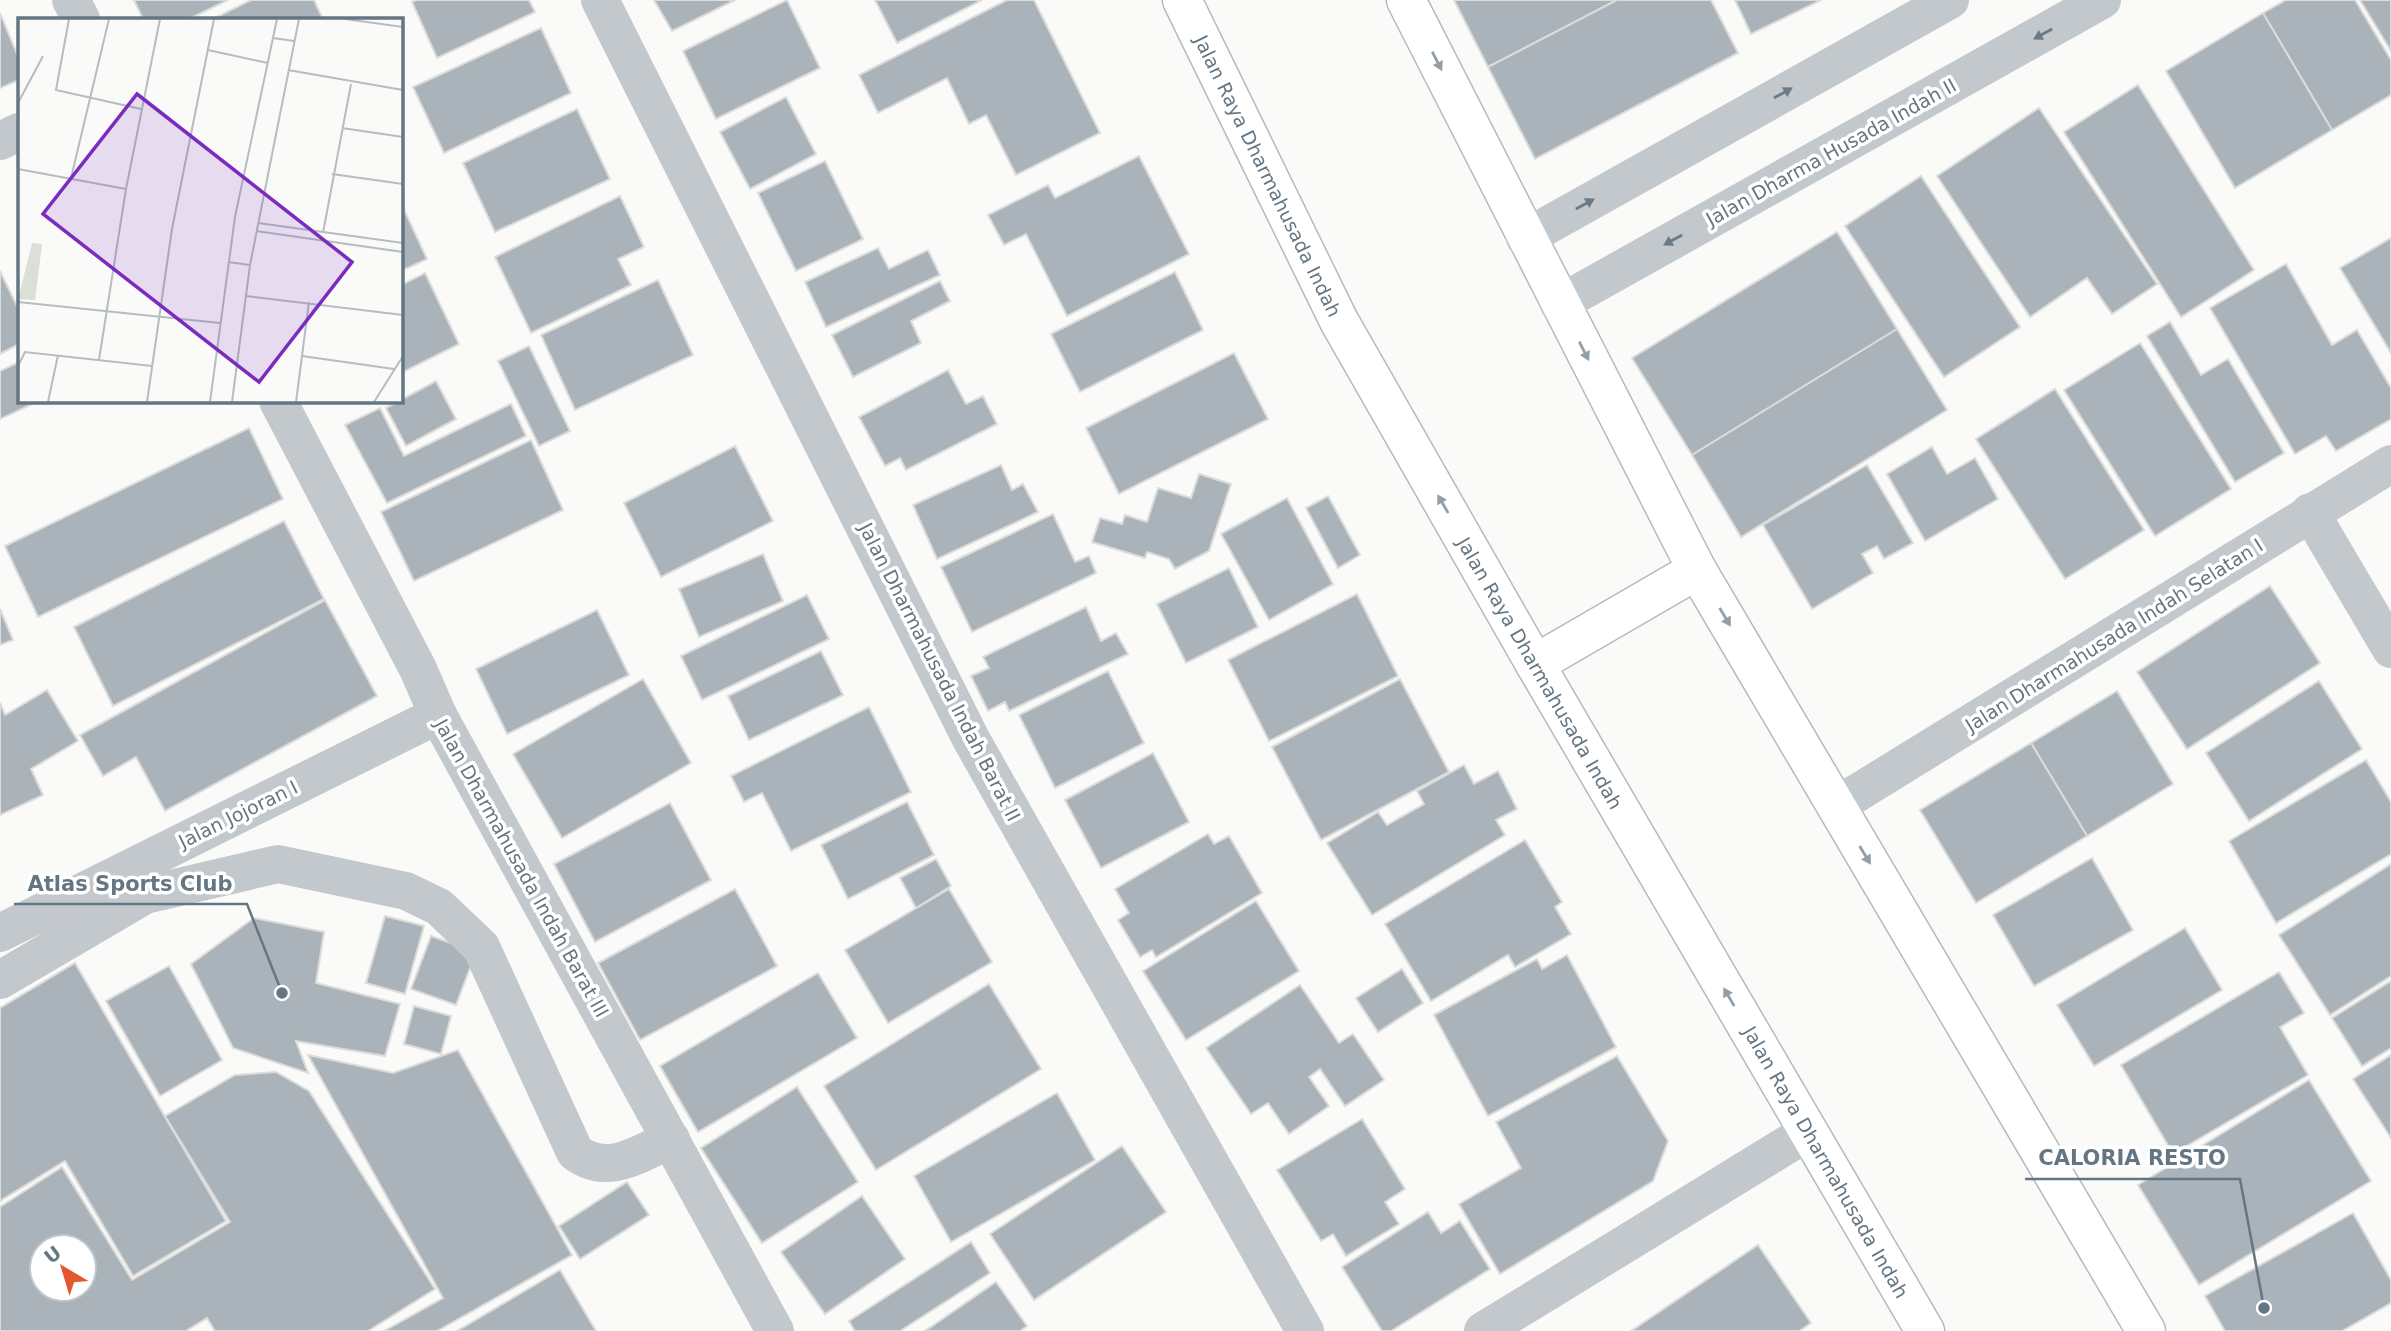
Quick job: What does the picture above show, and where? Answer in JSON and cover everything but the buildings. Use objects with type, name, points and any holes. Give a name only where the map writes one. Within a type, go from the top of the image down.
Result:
[{"type":"main road","name":"Jalan Raya Dharmahusada Indah","points":[[1182,0],[1339,321],[1535,664],[1925,1331]]},
{"type":"main road","points":[[1406,0],[1525,238],[1697,570],[2146,1331]]},
{"type":"main road","points":[[1535,664],[1697,570]]},
{"type":"street","points":[[72,0],[81,18]]},
{"type":"street","name":"Jalan Dharmahusada Indah Barat II","points":[[600,0],[971,739],[1306,1331]]},
{"type":"street","points":[[1525,238],[1950,0]]},
{"type":"street","name":"Jalan Dharma Husada Indah II","points":[[1559,304],[2102,0]]},
{"type":"street","points":[[0,141],[18,132]]},
{"type":"street","name":"Jalan Dharmahusada Indah Barat III","points":[[279,402],[438,715],[775,1331]]},
{"type":"street","name":"Jalan Dharmahusada Indah Selatan I","points":[[1836,806],[2391,464]]},
{"type":"street","points":[[2310,512],[2391,649]]},
{"type":"street","name":"Jalan Jojoran I","points":[[1,931],[438,715]]},
{"type":"street","points":[[0,980],[145,895],[278,864],[405,891],[439,907],[481,947],[575,1152],[589,1162],[610,1165],[671,1139]]},
{"type":"street","points":[[1483,1331],[1808,1132]]},
{"type":"place","name":"Atlas Sports Club","points":[[282,993]]},
{"type":"place","name":"CALORIA RESTO","points":[[2264,1308]]}]
